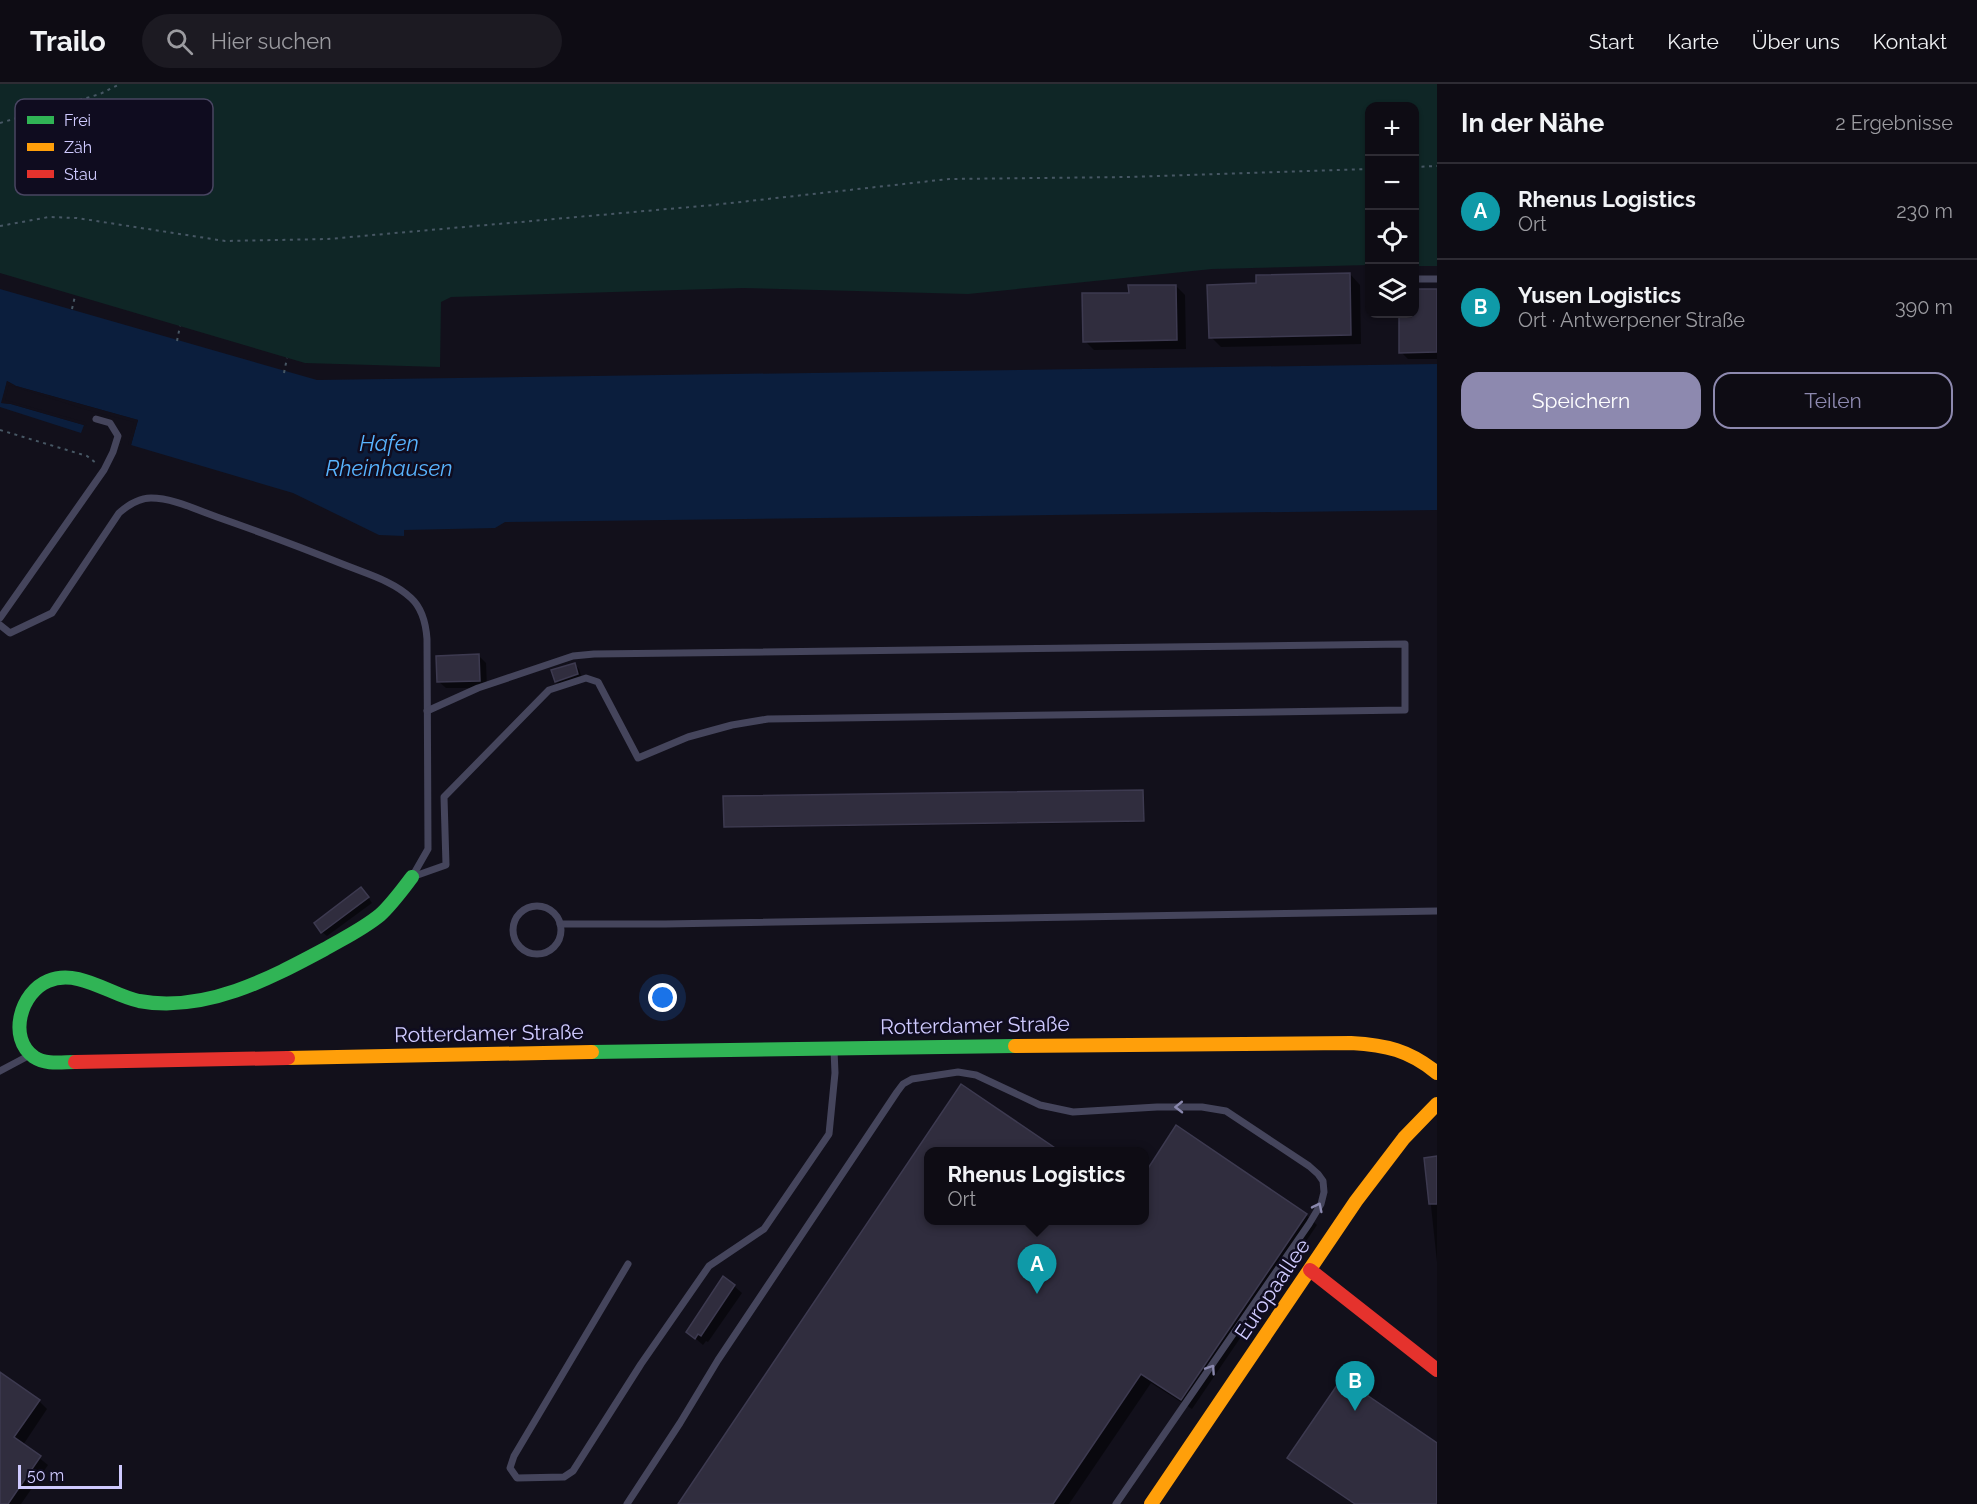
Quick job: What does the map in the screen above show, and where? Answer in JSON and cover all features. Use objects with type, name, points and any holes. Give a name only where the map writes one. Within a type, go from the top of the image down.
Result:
[{"type":"street","points":[[31,1054],[21,1040],[20,1020],[27,998],[41,984],[60,978],[76,978],[131,999],[168,1003],[210,999],[256,985],[367,925],[382,914],[412,877]]},
{"type":"street","name":"Rotterdamer Straße","points":[[31,1054],[48,1062],[834,1048],[1348,1043],[1372,1044],[1403,1050],[1427,1064],[1437,1073]]},
{"type":"street","name":"Europaallee","points":[[1151,1504],[1389,1154],[1437,1104]]},
{"type":"street","points":[[1310,1270],[1437,1370]]},
{"type":"lane","points":[[1419,279],[1437,279]]},
{"type":"lane","points":[[0,618],[104,470],[113,452],[117,436],[110,423],[96,419]]},
{"type":"lane","points":[[0,625],[10,633],[52,613],[119,513],[134,502],[151,498],[273,537],[377,578],[401,590],[413,600],[426,624],[428,849],[412,877]]},
{"type":"lane","points":[[412,877],[446,865],[444,797],[549,690],[586,678],[598,682],[638,758],[688,737],[732,725],[768,719],[1405,710],[1405,644],[1102,645],[979,649],[594,654],[573,657],[478,688],[427,711]]},
{"type":"lane","points":[[533,906],[551,910],[560,924],[559,939],[554,947],[543,954],[526,952],[514,938],[513,926],[516,918],[525,909],[533,906]]},
{"type":"lane","points":[[560,924],[1437,911]]},
{"type":"lane","points":[[628,1264],[514,1456],[510,1468],[517,1478],[564,1477],[573,1471],[641,1364],[709,1266],[764,1229],[829,1134],[835,1072],[834,1048]]},
{"type":"lane","points":[[0,1071],[31,1054]]},
{"type":"lane","points":[[627,1504],[718,1360],[903,1084],[912,1079],[958,1072],[976,1075],[1040,1105],[1073,1112],[1157,1107],[1202,1107],[1226,1111],[1309,1166],[1323,1181],[1324,1192],[1321,1204],[1309,1224],[1116,1504]]},
{"type":"path","points":[[83,99],[100,94],[120,84]]},
{"type":"path","points":[[0,123],[15,119]]},
{"type":"path","points":[[1419,167],[1437,166]]},
{"type":"path","points":[[0,226],[49,217],[77,218],[225,242],[328,239],[713,205],[950,179],[1128,177],[1365,169]]},
{"type":"path","points":[[72,309],[75,296]]},
{"type":"path","points":[[177,341],[180,326]]},
{"type":"path","points":[[284,372],[287,358]]},
{"type":"path","points":[[0,430],[87,456],[104,470]]},
{"type":"green space","points":[[0,84],[1437,84],[1437,266],[1419,266],[1419,102],[1365,102],[1365,265],[1212,269],[968,294],[743,288],[451,297],[441,302],[440,367],[305,363],[0,273]]},
{"type":"water","name":"Hafen Rheinhausen","points":[[0,289],[317,380],[1437,364],[1437,510],[505,522],[495,528],[404,530],[404,536],[379,535],[293,493],[131,445],[138,420],[16,386],[7,381],[2,403],[84,425],[81,433],[0,407]]},
{"type":"pier","points":[[7,381],[16,386],[138,420],[131,445],[128,444],[134,422],[87,410],[9,385],[5,400],[85,422],[87,426],[1,403]]},
{"type":"building","points":[[1350,273],[1351,335],[1209,338],[1207,285],[1256,283],[1256,275]]},
{"type":"building","points":[[1128,285],[1176,285],[1177,340],[1083,342],[1082,293],[1129,293]]},
{"type":"building","points":[[1419,289],[1437,289],[1437,352],[1399,353],[1399,318],[1419,318]]},
{"type":"building","points":[[479,654],[480,681],[437,682],[436,656]]},
{"type":"building","points":[[575,663],[578,674],[555,682],[551,670]]},
{"type":"building","points":[[1143,790],[1144,821],[724,827],[723,796]]},
{"type":"building","points":[[361,887],[369,897],[321,933],[314,923]]},
{"type":"building","points":[[961,1084],[1054,1147],[924,1147],[924,1225],[1149,1225],[1149,1167],[1176,1125],[1307,1214],[1181,1400],[1141,1374],[1053,1504],[678,1504]]},
{"type":"building","points":[[1437,1156],[1437,1204],[1429,1204],[1424,1158]]},
{"type":"building","points":[[723,1276],[735,1285],[701,1336],[698,1334],[695,1339],[686,1332]]},
{"type":"building","points":[[0,1372],[40,1400],[14,1437],[41,1456],[8,1504],[0,1504]]},
{"type":"building","points":[[1342,1378],[1437,1443],[1437,1504],[1355,1504],[1287,1458]]},
{"type":"traffic: fast","points":[[75,1062],[39,1060],[26,1049],[21,1039],[19,1028],[25,1005],[31,995],[48,981],[59,978],[82,980],[139,1001],[164,1003],[212,998],[259,982],[360,929],[384,911],[412,877]]},
{"type":"traffic: fast","points":[[592,1052],[1015,1046]]},
{"type":"traffic: slow","points":[[1015,1046],[1351,1043],[1397,1050],[1417,1059],[1437,1073]]},
{"type":"traffic: slow","points":[[288,1058],[592,1052]]},
{"type":"traffic: slow","points":[[1151,1504],[1356,1201],[1404,1138],[1437,1104]]},
{"type":"traffic: jam","points":[[75,1062],[288,1058]]},
{"type":"traffic: jam","points":[[1310,1270],[1437,1370]]},
{"type":"place","name":"Rhenus Logistics","points":[[1037,1294]]},
{"type":"place","name":"Yusen Logistics","points":[[1355,1411]]}]
